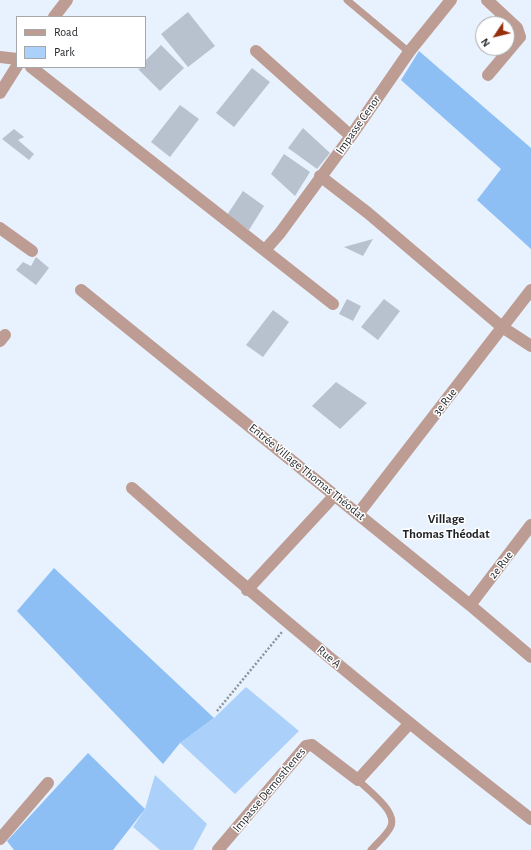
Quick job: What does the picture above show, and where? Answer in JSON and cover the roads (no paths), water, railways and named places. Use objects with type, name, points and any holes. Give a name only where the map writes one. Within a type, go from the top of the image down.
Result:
[{"type":"street","points":[[55,16],[67,0]]},
{"type":"street","name":"Impasse Cenor","points":[[264,250],[280,233],[320,176],[351,136],[409,52],[451,0]]},
{"type":"street","points":[[487,0],[517,28],[520,37],[488,75]]},
{"type":"street","points":[[256,51],[351,136]]},
{"type":"street","points":[[0,57],[16,59]]},
{"type":"street","points":[[0,94],[16,68]]},
{"type":"street","points":[[33,68],[333,304]]},
{"type":"street","points":[[320,176],[368,213],[502,327],[531,346]]},
{"type":"street","points":[[0,228],[32,251]]},
{"type":"street","name":"Entrée Village Thomas Théodat","points":[[81,290],[470,605],[531,657]]},
{"type":"street","name":"3e Rue","points":[[358,514],[531,290]]},
{"type":"street","name":"Rue A","points":[[132,488],[247,590],[409,724],[531,819]]},
{"type":"street","points":[[247,590],[335,495]]},
{"type":"street","name":"2e Rue","points":[[470,605],[531,526]]},
{"type":"street","points":[[358,780],[409,724]]},
{"type":"street","name":"Impasse Demosthenes","points":[[218,850],[306,746],[312,745],[358,780]]},
{"type":"street","points":[[0,839],[48,783]]},
{"type":"lane","points":[[347,0],[409,52]]},
{"type":"lane","points":[[358,780],[389,810],[392,817],[391,826],[371,850]]},
{"type":"district","name":"Village Thomas Théodat","points":[[446,526]]}]
